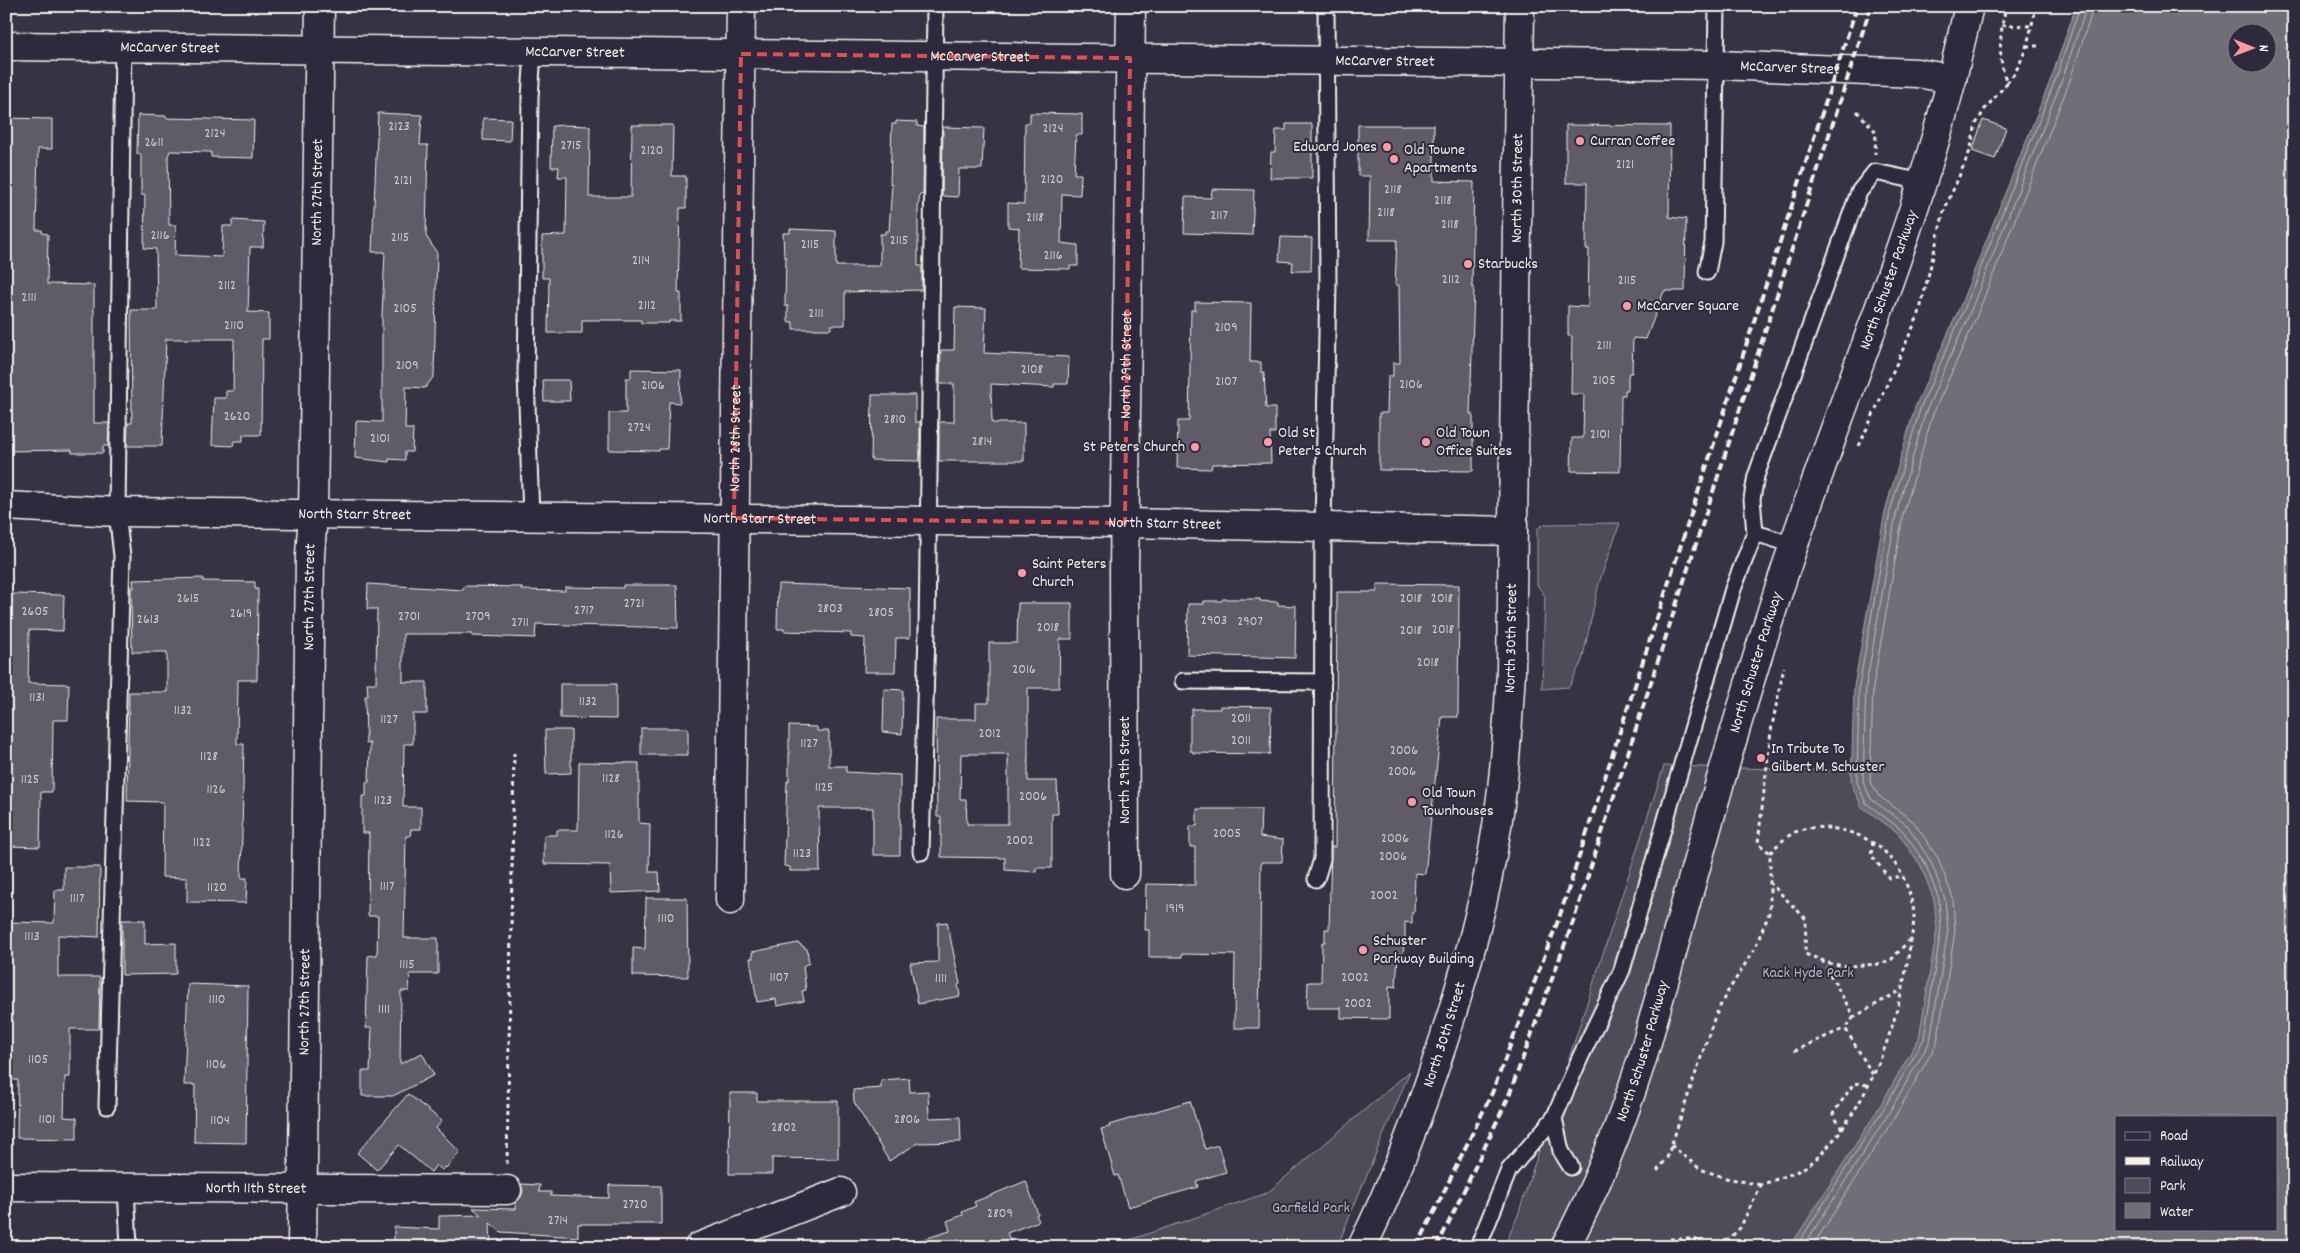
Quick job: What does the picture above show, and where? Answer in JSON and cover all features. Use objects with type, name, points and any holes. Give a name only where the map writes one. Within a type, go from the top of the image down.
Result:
[{"type":"main road","name":"North 27th Street","points":[[302,1247],[310,555],[313,514],[320,6]]},
{"type":"main road","name":"North 28th Street","points":[[730,900],[741,6]]},
{"type":"main road","name":"North 29th Street","points":[[1125,874],[1125,523],[1131,6]]},
{"type":"main road","name":"North 30th Street","points":[[1362,1247],[1406,1146],[1435,1068],[1465,972],[1481,910],[1497,827],[1507,749],[1511,671],[1520,6]]},
{"type":"main road","name":"North Schuster Parkway","points":[[1565,1247],[1604,1167],[1626,1109],[1646,1046],[1745,692],[1794,545],[1923,182],[1952,79],[1969,6]]},
{"type":"main road","name":"McCarver Street","points":[[6,46],[1717,65],[1917,73],[1952,79]]},
{"type":"main road","name":"North Starr Street","points":[[6,506],[117,512],[1125,523],[1513,531]]},
{"type":"main road","name":"North 11th Street","points":[[6,1187],[507,1190]]},
{"type":"main road","points":[[699,1247],[841,1192]]},
{"type":"lane","points":[[921,852],[927,630],[935,6]]},
{"type":"lane","points":[[1316,879],[1322,859],[1323,527],[1328,285],[1326,6]]},
{"type":"lane","points":[[1707,272],[1714,242],[1717,6]]},
{"type":"lane","points":[[107,1106],[122,556],[117,512],[123,46]]},
{"type":"lane","points":[[532,516],[526,375],[530,97],[533,52]]},
{"type":"lane","points":[[1478,1247],[1509,1170],[1554,1118],[1622,970],[1733,589],[1755,533],[1752,499],[1756,476],[1859,192],[1875,172],[1923,182]]},
{"type":"lane","points":[[1755,533],[1794,545]]},
{"type":"lane","points":[[1183,681],[1323,682]]},
{"type":"lane","points":[[1554,1118],[1561,1151],[1571,1167]]},
{"type":"lane","points":[[126,1188],[129,1247]]},
{"type":"path","points":[[2006,6],[1999,50],[2007,84]]},
{"type":"path","points":[[1858,449],[1919,314],[1944,211],[1970,151],[1976,124],[1985,109],[2014,74],[2025,54],[2031,26],[2038,6]]},
{"type":"path","points":[[2002,25],[2031,26]]},
{"type":"path","points":[[2026,46],[2038,46]]},
{"type":"path","points":[[1857,111],[1876,132],[1875,172]]},
{"type":"path","points":[[1770,853],[1758,843],[1771,731],[1785,664]]},
{"type":"path","points":[[507,1190],[514,753]]},
{"type":"path","points":[[1656,1171],[1667,1158],[1671,1145],[1714,1019],[1725,996],[1763,932],[1770,911],[1770,853],[1784,837],[1804,829],[1827,828],[1850,832],[1873,841],[1891,857],[1903,876],[1914,908],[1912,937],[1894,1018],[1873,1076],[1842,1130],[1818,1157],[1797,1174],[1761,1185],[1726,1178],[1700,1169],[1671,1145]]},
{"type":"path","points":[[1873,841],[1871,855],[1889,878],[1903,876]]},
{"type":"path","points":[[1769,881],[1806,919],[1805,954],[1832,964],[1848,966],[1881,964],[1892,959],[1912,937]]},
{"type":"path","points":[[1821,959],[1854,1018]]},
{"type":"path","points":[[1794,1051],[1845,1028],[1854,1018],[1901,990]]},
{"type":"path","points":[[1845,1028],[1873,1076]]},
{"type":"path","points":[[1842,1130],[1833,1114],[1854,1083],[1868,1085]]},
{"type":"path","points":[[1721,1247],[1740,1228],[1761,1185]]},
{"type":"path","points":[[1670,1239],[1694,1239],[1710,1247]]},
{"type":"highlighted area","points":[[741,54],[1130,58],[1125,523],[734,518]]},
{"type":"green space","points":[[1620,523],[1599,583],[1582,661],[1569,687],[1542,689],[1545,596],[1537,585],[1537,529],[1544,524]]},
{"type":"green space","name":"Kack Hyde Park","points":[[1664,766],[2118,778],[1900,1247],[1504,1247],[1518,1215]]},
{"type":"green space","name":"Garfield Park","points":[[1410,1071],[1337,1247],[1109,1247],[1267,1193]]},
{"type":"water","points":[[2076,6],[2294,6],[2294,1247],[1790,1247],[1880,1106],[1919,1038],[1937,929],[1934,900],[1921,866],[1898,833],[1862,807],[1851,783],[1854,686],[1885,511],[1915,407],[1958,311],[2052,76]]},
{"type":"building","points":[[378,113],[422,115],[420,145],[428,145],[426,236],[437,253],[434,376],[425,388],[406,387],[405,429],[413,429],[412,452],[405,452],[405,460],[389,459],[389,462],[355,458],[356,421],[382,422],[382,315],[385,252],[372,252]]},
{"type":"building","points":[[1030,113],[1082,114],[1082,135],[1076,135],[1074,174],[1081,174],[1080,195],[1062,194],[1061,243],[1078,245],[1078,266],[1070,266],[1070,269],[1018,268],[1019,228],[1008,227],[1008,203],[1024,204],[1025,123],[1030,123]]},
{"type":"building","points":[[138,115],[166,116],[166,118],[254,120],[253,158],[211,157],[211,152],[170,151],[168,156],[169,225],[176,225],[175,255],[222,257],[223,226],[232,226],[233,220],[264,222],[263,247],[250,247],[248,312],[269,313],[269,339],[262,339],[261,435],[243,435],[243,441],[234,441],[233,446],[212,445],[214,398],[226,398],[226,391],[233,391],[234,339],[166,339],[162,446],[127,446],[128,423],[132,423],[131,310],[157,310],[156,249],[144,248],[145,195],[141,195],[141,154],[137,154]]},
{"type":"building","points":[[6,118],[52,119],[52,149],[38,149],[36,230],[42,230],[42,233],[48,234],[47,284],[94,285],[94,423],[109,423],[108,446],[103,446],[103,453],[72,453],[72,450],[6,451]]},
{"type":"building","points":[[483,118],[511,119],[510,141],[483,140]]},
{"type":"building","points":[[1983,120],[2006,128],[1995,159],[1972,151]]},
{"type":"building","points":[[896,121],[917,122],[917,126],[924,127],[923,195],[920,194],[918,209],[918,266],[922,266],[922,290],[845,292],[845,325],[831,325],[831,329],[793,329],[793,322],[788,322],[788,306],[785,306],[786,257],[784,257],[783,233],[790,233],[790,229],[836,231],[836,266],[880,266],[880,234],[885,234],[885,231],[889,231],[892,184],[890,184],[892,124],[896,124]]},
{"type":"building","points":[[1286,124],[1312,124],[1312,178],[1270,178],[1271,152],[1275,152],[1276,130],[1286,130]]},
{"type":"building","points":[[632,125],[673,125],[672,176],[686,176],[686,208],[680,208],[678,293],[681,293],[681,321],[641,323],[641,320],[582,320],[582,333],[548,333],[549,278],[542,278],[542,236],[566,235],[567,177],[558,177],[559,167],[551,167],[552,126],[590,126],[589,197],[631,197]]},
{"type":"building","points":[[1358,125],[1434,125],[1434,181],[1474,182],[1472,287],[1474,287],[1470,414],[1473,414],[1473,471],[1379,470],[1379,413],[1387,413],[1388,376],[1393,376],[1393,363],[1400,363],[1399,285],[1395,285],[1397,240],[1369,240],[1370,176],[1358,176]]},
{"type":"building","points":[[1566,125],[1670,126],[1669,217],[1686,219],[1685,291],[1664,291],[1646,339],[1633,338],[1632,373],[1629,373],[1628,377],[1628,390],[1625,390],[1625,395],[1621,395],[1620,472],[1571,471],[1572,438],[1583,438],[1584,394],[1571,394],[1572,336],[1568,336],[1568,306],[1588,307],[1589,249],[1586,249],[1587,183],[1566,183]]},
{"type":"building","points":[[943,127],[984,128],[982,169],[959,169],[958,197],[942,196]]},
{"type":"building","points":[[1212,189],[1254,190],[1252,235],[1184,233],[1185,197],[1211,198]]},
{"type":"building","points":[[1281,237],[1312,238],[1311,271],[1292,271],[1293,262],[1279,261]]},
{"type":"building","points":[[1195,302],[1251,303],[1250,362],[1261,362],[1261,372],[1264,372],[1266,408],[1275,408],[1275,433],[1270,433],[1271,463],[1212,464],[1211,469],[1177,468],[1178,421],[1189,421],[1191,310],[1195,310]]},
{"type":"building","points":[[955,307],[986,308],[984,353],[1069,357],[1068,384],[1054,384],[1054,387],[991,384],[992,423],[1024,423],[1024,461],[939,461],[939,422],[954,422],[954,384],[940,384],[941,350],[954,350]]},
{"type":"building","points":[[631,369],[681,370],[680,403],[669,402],[667,449],[659,449],[659,451],[609,450],[609,413],[626,413],[626,378],[631,378]]},
{"type":"building","points":[[543,380],[569,380],[570,401],[544,401]]},
{"type":"building","points":[[872,395],[915,395],[915,422],[920,422],[920,461],[871,460]]},
{"type":"building","points":[[203,578],[203,581],[255,582],[255,589],[258,589],[257,680],[238,680],[237,744],[244,744],[241,878],[247,878],[246,903],[187,902],[187,878],[162,877],[163,802],[127,801],[129,692],[167,692],[167,652],[132,652],[131,588],[134,588],[133,580]]},
{"type":"building","points":[[368,584],[463,590],[464,586],[522,587],[521,590],[565,591],[565,587],[623,588],[623,585],[677,585],[678,628],[536,624],[535,638],[472,636],[472,634],[403,634],[403,682],[427,682],[427,714],[413,714],[413,744],[404,744],[403,807],[421,807],[421,829],[411,829],[410,836],[406,836],[404,938],[438,938],[438,974],[410,974],[409,991],[401,991],[400,1064],[422,1053],[434,1075],[393,1096],[362,1096],[362,1071],[370,1071],[372,1028],[366,1028],[368,956],[377,955],[378,916],[368,916],[369,833],[362,833],[362,796],[366,796],[366,782],[369,782],[370,743],[366,744],[365,696],[368,696],[367,683],[376,683],[377,609],[367,609]]},
{"type":"building","points":[[778,584],[910,588],[910,638],[896,638],[895,672],[864,672],[865,638],[851,637],[851,633],[784,631],[784,629],[777,629]]},
{"type":"building","points":[[1377,584],[1459,585],[1458,717],[1442,717],[1425,874],[1415,873],[1414,912],[1412,912],[1412,923],[1405,922],[1405,945],[1403,954],[1398,954],[1396,987],[1389,986],[1389,1019],[1341,1018],[1341,1008],[1307,1008],[1308,982],[1321,982],[1322,942],[1325,942],[1325,929],[1329,929],[1331,847],[1335,847],[1337,592],[1377,592]]},
{"type":"building","points":[[10,594],[64,595],[63,631],[29,630],[28,683],[69,684],[68,720],[53,720],[52,792],[41,792],[40,847],[6,846],[8,760],[6,760],[6,665]]},
{"type":"building","points":[[1223,599],[1260,599],[1260,601],[1278,602],[1278,605],[1296,606],[1295,658],[1187,655],[1188,604],[1204,604],[1204,601],[1222,601]]},
{"type":"building","points":[[1018,603],[1072,603],[1072,639],[1060,639],[1059,688],[1028,688],[1028,781],[1057,781],[1058,814],[1052,814],[1052,868],[1036,868],[1036,872],[1005,870],[1005,858],[941,857],[941,817],[937,817],[936,719],[976,719],[976,703],[989,703],[989,643],[1017,643]],"holes":[[[961,754],[1008,754],[1008,824],[967,824],[966,799],[960,799]]]},
{"type":"building","points":[[560,684],[616,684],[616,719],[560,718]]},
{"type":"building","points":[[884,689],[903,690],[902,734],[883,732]]},
{"type":"building","points":[[1220,706],[1271,707],[1270,754],[1193,753],[1193,751],[1190,751],[1190,715],[1192,715],[1192,709],[1220,709]]},
{"type":"building","points":[[789,726],[817,727],[817,731],[829,731],[829,766],[846,766],[846,772],[900,775],[900,855],[873,855],[873,808],[819,808],[820,871],[790,871],[790,867],[784,866],[787,781],[789,781]]},
{"type":"building","points":[[641,728],[688,728],[688,755],[641,755]]},
{"type":"building","points":[[545,730],[571,730],[571,773],[546,774]]},
{"type":"building","points":[[579,762],[639,763],[639,823],[650,824],[649,872],[659,872],[660,891],[611,893],[610,865],[544,864],[544,835],[557,835],[557,830],[578,830]]},
{"type":"building","points":[[1197,809],[1261,809],[1260,837],[1283,840],[1282,862],[1261,862],[1259,1028],[1234,1028],[1235,955],[1182,954],[1182,957],[1149,957],[1149,930],[1145,930],[1146,884],[1195,885],[1195,847],[1190,847],[1190,826],[1197,826]]},
{"type":"building","points":[[64,867],[100,867],[99,937],[58,935],[58,977],[100,977],[99,1029],[70,1029],[70,1077],[65,1077],[64,1117],[77,1118],[77,1139],[17,1138],[18,1080],[6,1080],[6,922],[54,923],[55,890],[64,890]]},
{"type":"building","points":[[646,898],[687,898],[688,977],[633,976],[633,948],[645,949]]},
{"type":"building","points":[[122,920],[145,920],[145,944],[176,943],[176,974],[122,975]]},
{"type":"building","points":[[947,922],[960,984],[958,985],[960,996],[918,1004],[910,963],[938,962],[938,923]]},
{"type":"building","points":[[798,943],[807,949],[809,963],[803,966],[806,990],[802,991],[804,1001],[777,1006],[776,999],[757,1002],[750,958],[753,958],[752,952]]},
{"type":"building","points":[[188,984],[248,986],[246,1143],[194,1142],[195,1085],[184,1085]]},
{"type":"building","points":[[909,1078],[910,1092],[928,1091],[929,1118],[960,1117],[961,1142],[918,1143],[889,1161],[854,1102],[853,1090],[881,1088],[881,1080]]},
{"type":"building","points":[[730,1093],[757,1093],[757,1101],[838,1101],[838,1159],[772,1158],[772,1174],[729,1174]]},
{"type":"building","points":[[408,1094],[442,1121],[436,1128],[460,1152],[442,1170],[436,1165],[431,1172],[399,1145],[377,1170],[357,1153]]},
{"type":"building","points":[[1190,1101],[1205,1149],[1218,1145],[1226,1172],[1196,1181],[1198,1187],[1128,1207],[1118,1175],[1115,1176],[1101,1129]]},
{"type":"building","points":[[1026,1181],[1039,1221],[1007,1233],[1013,1247],[914,1247],[914,1242],[950,1231],[947,1221],[963,1215],[962,1212],[976,1206],[974,1202]]},
{"type":"building","points":[[521,1184],[540,1185],[539,1192],[551,1192],[551,1196],[609,1198],[609,1185],[661,1186],[661,1224],[578,1224],[578,1237],[501,1232],[490,1223],[491,1247],[394,1247],[394,1227],[439,1229],[439,1216],[481,1215],[473,1208],[516,1209],[516,1202],[521,1197],[523,1191]]},
{"type":"railway","points":[[1417,1247],[1492,1093],[1559,918],[1857,6]]},
{"type":"railway","points":[[1437,1247],[1508,1098],[1573,922],[1871,6]]},
{"type":"place","name":"Curran Coffee","points":[[1580,141]]},
{"type":"place","name":"Edward Jones","points":[[1387,147]]},
{"type":"place","name":"Old Towne Apartments","points":[[1394,159]]},
{"type":"place","name":"Starbucks","points":[[1468,264]]},
{"type":"place","name":"McCarver Square","points":[[1627,306]]},
{"type":"place","name":"Old St Peter's Church","points":[[1268,442]]},
{"type":"place","name":"Old Town Office Suites","points":[[1426,442]]},
{"type":"place","name":"St Peters Church","points":[[1195,447]]},
{"type":"place","name":"Saint Peters Church","points":[[1022,573]]},
{"type":"place","name":"In Tribute To Gilbert M. Schuster","points":[[1761,758]]},
{"type":"place","name":"Old Town Townhouses","points":[[1412,802]]},
{"type":"place","name":"Schuster Parkway Building","points":[[1363,950]]}]
